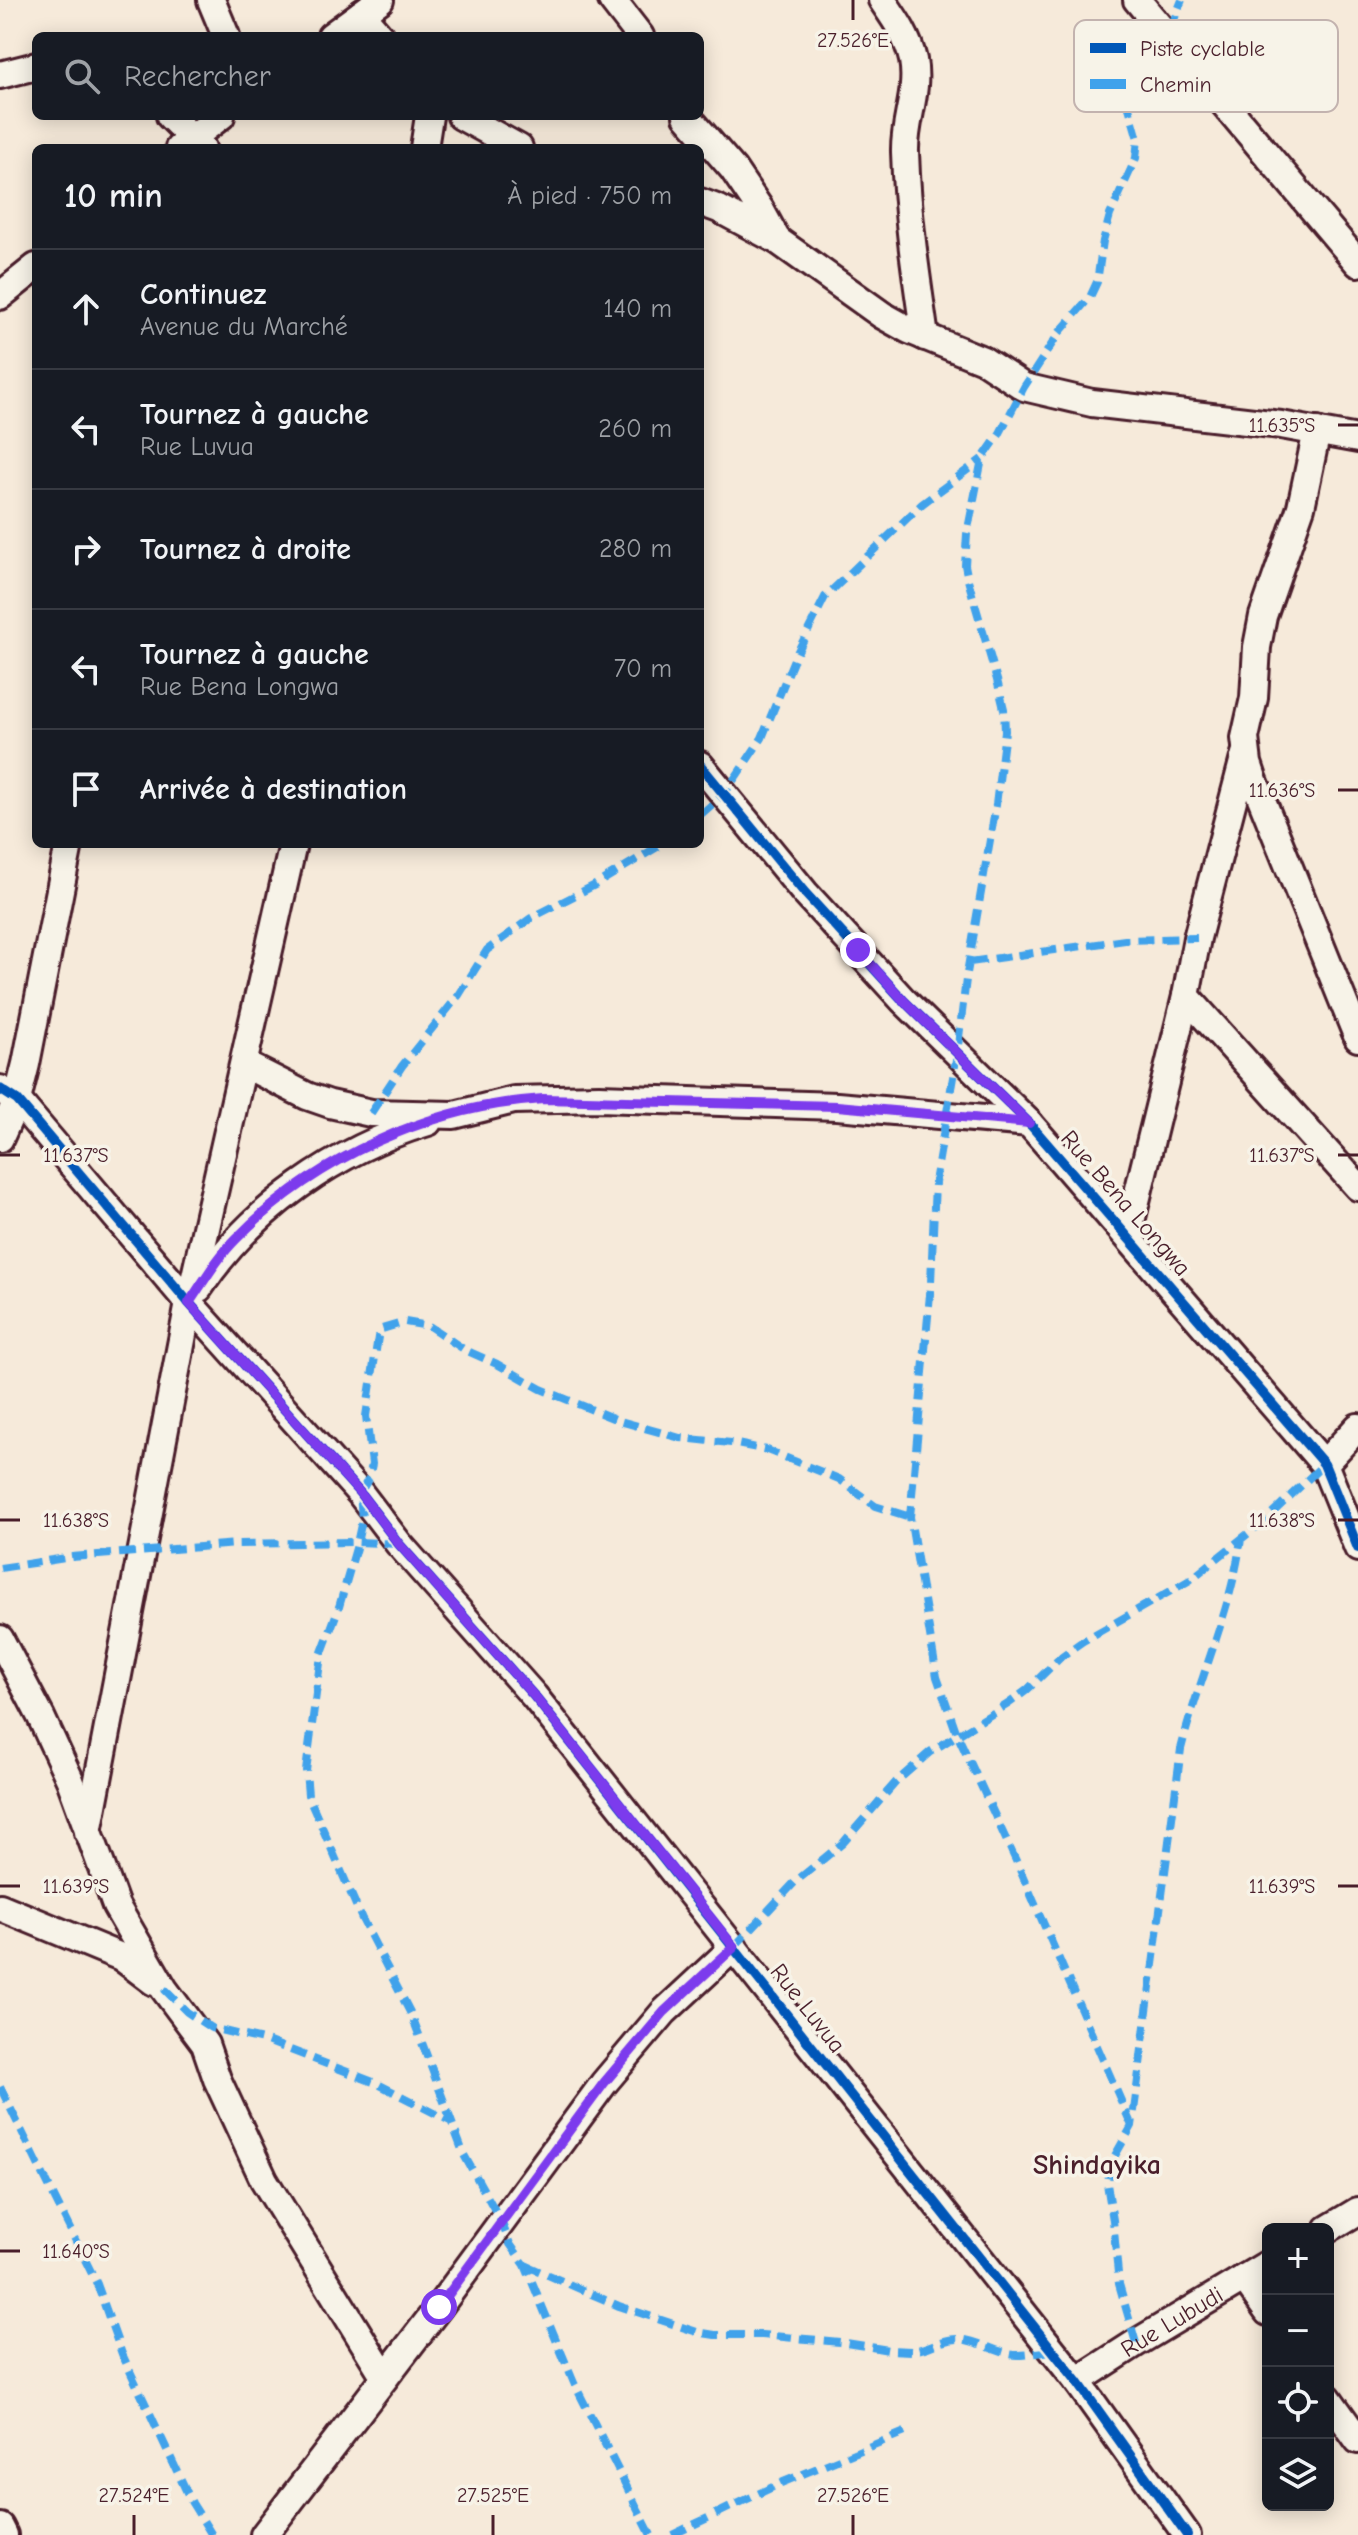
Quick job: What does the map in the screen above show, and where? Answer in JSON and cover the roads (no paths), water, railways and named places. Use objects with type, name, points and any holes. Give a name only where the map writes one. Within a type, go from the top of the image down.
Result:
[{"type":"street","points":[[211,0],[224,32]]},
{"type":"street","points":[[612,0],[637,32]]},
{"type":"street","points":[[882,0],[907,42],[913,60],[913,100],[905,148],[909,226],[925,337]]},
{"type":"street","points":[[1137,0],[1154,20]]},
{"type":"street","points":[[336,32],[370,7],[379,32]]},
{"type":"street","points":[[0,75],[32,67]]},
{"type":"street","points":[[1231,112],[1358,263]]},
{"type":"street","points":[[173,120],[191,144],[217,120]]},
{"type":"street","points":[[425,144],[428,120]]},
{"type":"street","points":[[468,120],[512,144]]},
{"type":"street","points":[[690,120],[733,169],[777,240]]},
{"type":"street","points":[[704,203],[777,240],[882,315],[925,337],[983,360],[1024,387],[1064,398],[1121,407],[1281,425],[1358,439]]},
{"type":"street","points":[[0,296],[32,270]]},
{"type":"street","points":[[1317,431],[1301,507],[1263,616],[1257,647],[1254,698],[1245,738],[1253,778],[1358,1038]]},
{"type":"street","points":[[1128,1234],[1186,996],[1197,938],[1246,751]]},
{"type":"street","name":"Rue Bena Longwa","points":[[704,770],[805,893],[903,1000],[1029,1123],[1324,1464],[1358,1548]]},
{"type":"street","points":[[0,1138],[8,1094],[26,1064],[68,848]]},
{"type":"street","points":[[88,1832],[189,1303],[292,848]]},
{"type":"street","points":[[1186,996],[1358,1187]]},
{"type":"street","points":[[244,1064],[307,1096],[349,1109],[371,1113],[454,1115]]},
{"type":"street","name":"Rue Luvua","points":[[8,1094],[189,1303],[360,1493],[399,1544],[534,1696],[1077,2381],[1187,2535]]},
{"type":"street","points":[[189,1303],[236,1238],[274,1206],[357,1148],[396,1132],[514,1100],[599,1098],[837,1106],[1029,1123]]},
{"type":"street","points":[[1324,1464],[1358,1427]]},
{"type":"street","points":[[0,1639],[70,1780],[116,1906],[164,1989],[205,2044],[217,2079],[264,2180],[385,2377]]},
{"type":"street","points":[[0,1907],[121,1957],[164,1989]]},
{"type":"street","points":[[264,2535],[604,2083],[664,2012],[734,1947]]},
{"type":"street","points":[[1334,2225],[1358,2211]]},
{"type":"street","name":"Rue Lubudi","points":[[1077,2381],[1262,2268]]},
{"type":"street","points":[[1244,2278],[1262,2304]]},
{"type":"street","points":[[1334,2406],[1358,2440]]},
{"type":"street","points":[[0,2527],[4,2535]]},
{"type":"district","name":"Shindayika","points":[[1097,2165]]}]
